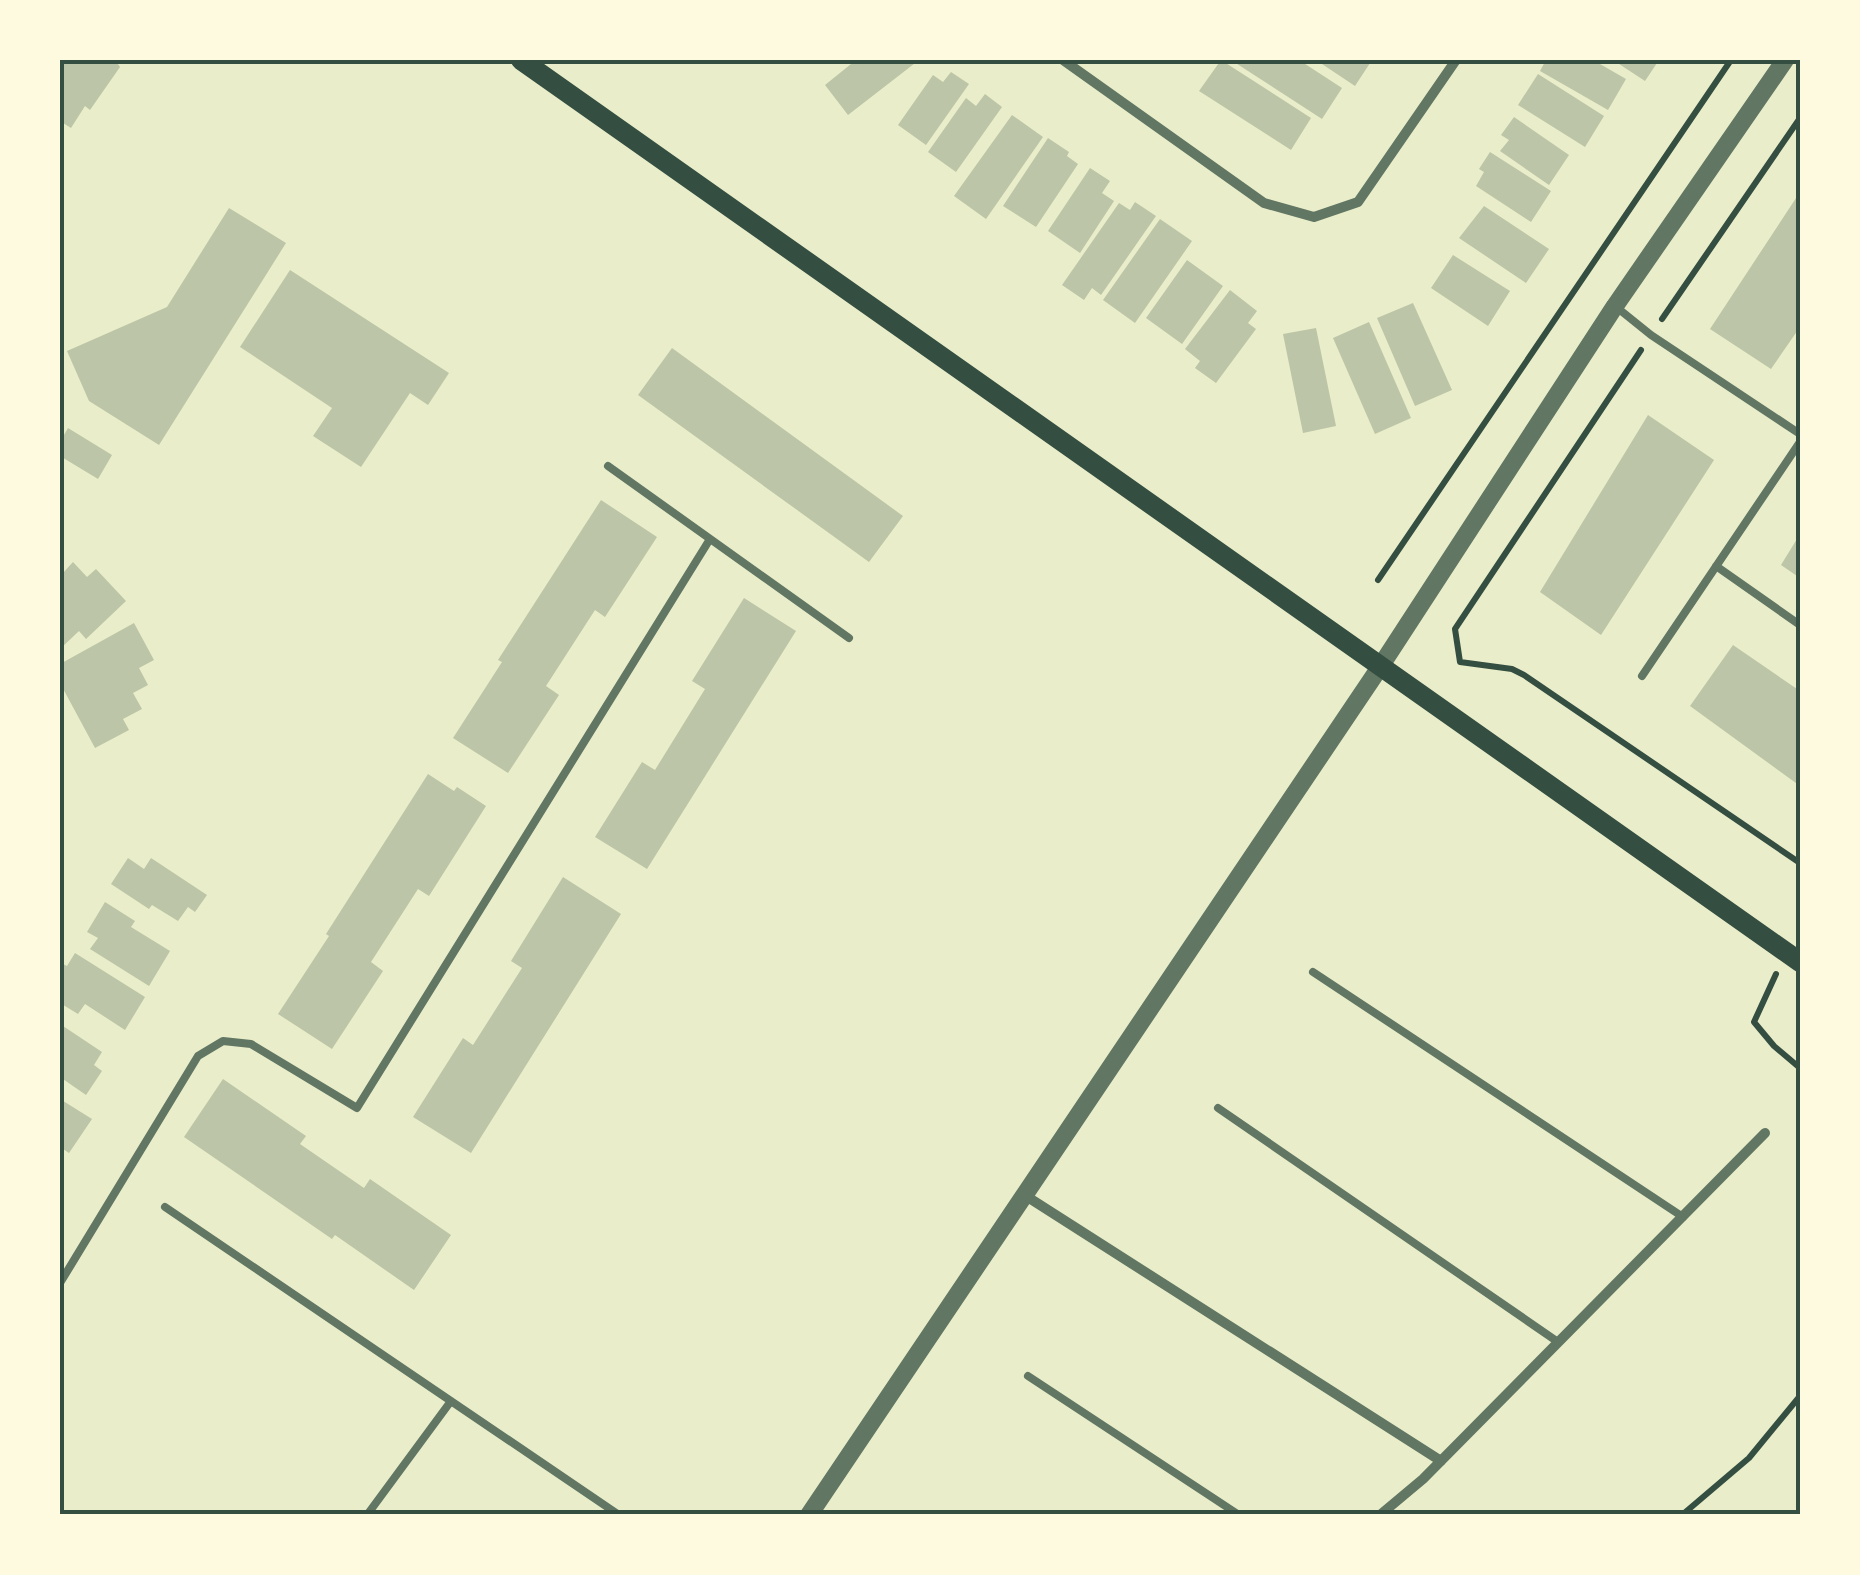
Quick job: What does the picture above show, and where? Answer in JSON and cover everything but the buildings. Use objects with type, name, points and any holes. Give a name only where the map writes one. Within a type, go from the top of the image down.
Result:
[{"type":"main road","points":[[521,60],[1793,957]]},
{"type":"street","points":[[1063,60],[1264,203],[1314,217],[1358,202],[1456,60]]},
{"type":"street","points":[[809,1515],[1382,664],[1614,306],[1785,60]]},
{"type":"street","points":[[1380,1515],[1441,1461],[1765,1133]]},
{"type":"street","points":[[1026,1196],[1441,1461]]},
{"type":"lane","points":[[1614,306],[1800,434]]},
{"type":"lane","points":[[1642,676],[1800,442]]},
{"type":"lane","points":[[608,466],[849,638]]},
{"type":"lane","points":[[60,1283],[198,1056],[222,1041],[252,1044],[357,1108],[710,539]]},
{"type":"lane","points":[[1716,566],[1800,624]]},
{"type":"lane","points":[[1312,972],[1683,1217]]},
{"type":"lane","points":[[1218,1108],[1558,1342]]},
{"type":"lane","points":[[165,1207],[619,1515]]},
{"type":"lane","points":[[1028,1376],[1239,1515]]},
{"type":"lane","points":[[367,1515],[451,1401]]},
{"type":"path","points":[[1378,580],[1731,60]]},
{"type":"path","points":[[1800,118],[1455,628],[1460,662],[1512,669],[1524,676],[1800,863]]},
{"type":"path","points":[[1793,957],[1754,1022],[1800,1068]]},
{"type":"path","points":[[1682,1515],[1749,1458],[1800,1396]]}]
